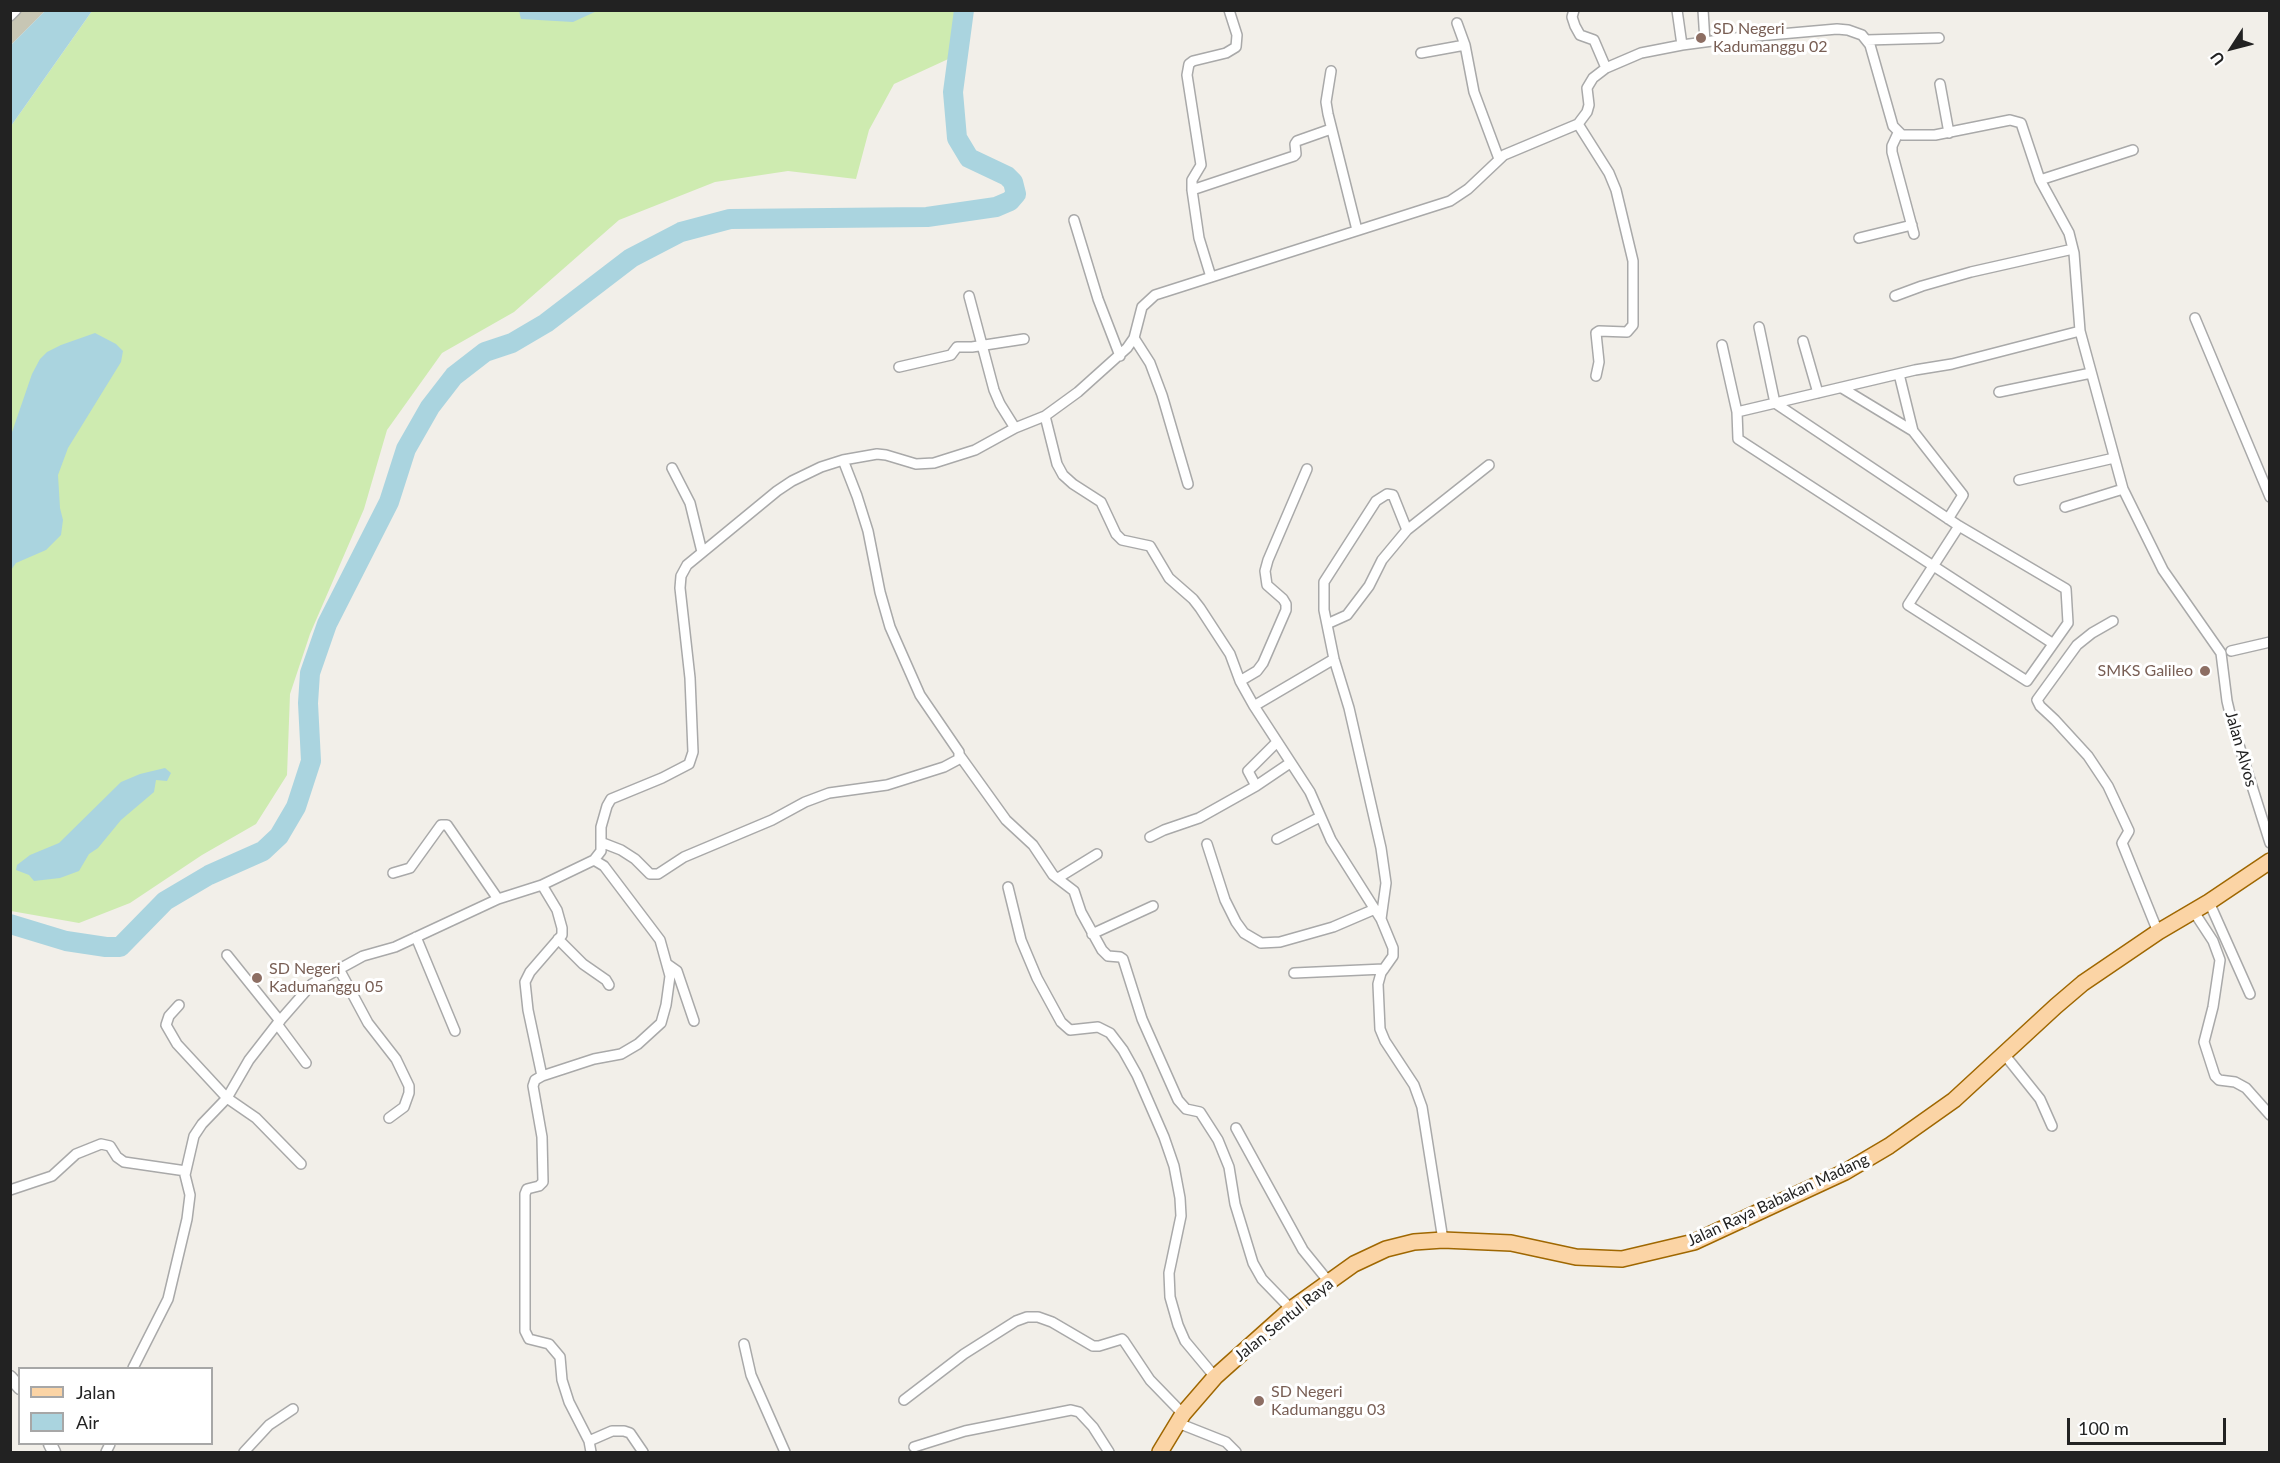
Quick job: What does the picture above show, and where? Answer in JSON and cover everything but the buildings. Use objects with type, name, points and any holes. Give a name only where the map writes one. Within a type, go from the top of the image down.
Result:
[{"type":"main road","name":"Jalan Raya Babakan Madang","points":[[1443,1240],[1511,1243],[1576,1257],[1622,1259],[1694,1242],[1845,1172],[1889,1146],[1954,1100],[2083,983],[2270,861]]},
{"type":"main road","name":"Jalan Sentul Raya","points":[[1160,1452],[1180,1418],[1215,1377],[1291,1310],[1354,1264],[1386,1249],[1414,1242],[1443,1240]]},
{"type":"street","points":[[10,16],[16,10]]},
{"type":"street","points":[[1211,277],[1199,238],[1192,190],[1192,180],[1201,165],[1187,75],[1189,64],[1200,57],[1226,53],[1236,47],[1237,34],[1229,10]]},
{"type":"street","points":[[1574,10],[1572,18],[1575,26],[1580,35],[1594,40],[1606,68]]},
{"type":"street","points":[[1677,10],[1682,45]]},
{"type":"street","points":[[1703,10],[1705,42]]},
{"type":"street","points":[[1457,23],[1474,92],[1498,159]]},
{"type":"street","points":[[134,1367],[168,1299],[190,1195],[186,1171],[194,1136],[202,1124],[227,1098],[249,1060],[278,1022],[312,984],[363,956],[395,947],[498,899],[542,885],[594,860],[601,851],[603,843],[601,827],[611,799],[681,769],[692,759],[690,678],[680,588],[681,576],[687,565],[792,481],[821,467],[843,460],[877,454],[916,464],[934,464],[975,450],[1015,428],[1045,416],[1065,403],[1120,356],[1134,338],[1142,307],[1148,299],[1155,295],[1450,201],[1468,189],[1498,159],[1510,151],[1578,124],[1587,112],[1589,82],[1606,68],[1641,53],[1705,42],[1837,29],[1857,32],[1870,45],[1893,126],[1898,133],[1906,136],[1923,136],[2010,120],[2018,121],[2023,128],[2040,180],[2064,222],[2073,249],[2080,331],[2123,489],[2151,548],[2163,570],[2226,652],[2270,642]]},
{"type":"street","points":[[1866,40],[1939,38]]},
{"type":"street","points":[[1421,53],[1464,45]]},
{"type":"street","points":[[1331,71],[1326,102],[1357,230]]},
{"type":"street","points":[[1940,84],[1949,133]]},
{"type":"street","points":[[1578,124],[1609,173],[1616,190],[1630,240],[1633,261],[1633,326],[1627,332],[1599,331],[1596,333],[1599,362],[1596,376]]},
{"type":"street","points":[[1192,190],[1294,156],[1297,141],[1331,129]]},
{"type":"street","points":[[1859,238],[1913,230],[1892,152],[1898,133]]},
{"type":"street","points":[[2040,180],[2133,150]]},
{"type":"street","points":[[1074,220],[1098,299],[1120,356]]},
{"type":"street","points":[[1895,296],[1971,272],[2073,249]]},
{"type":"street","points":[[969,296],[984,346],[987,366],[1000,405],[1015,428]]},
{"type":"street","points":[[2195,318],[2270,497]]},
{"type":"street","points":[[1759,327],[1775,403],[1948,519],[2066,589],[2068,623],[2027,681],[1908,605],[1959,526]]},
{"type":"street","points":[[1737,412],[1952,364],[2080,331]]},
{"type":"street","points":[[1134,338],[1150,363],[1162,395],[1188,484]]},
{"type":"street","points":[[899,367],[950,356],[955,347],[984,346],[1024,339]]},
{"type":"street","points":[[1803,341],[1818,393]]},
{"type":"street","points":[[1722,345],[1737,412],[1738,439],[2052,643]]},
{"type":"street","points":[[1999,392],[2091,373]]},
{"type":"street","points":[[1899,374],[1913,430]]},
{"type":"street","points":[[1842,388],[1913,430],[1963,495],[1948,519]]},
{"type":"street","points":[[1045,416],[1057,464],[1064,475],[1073,484],[1101,502],[1119,538],[1150,546],[1169,578],[1200,608],[1230,654],[1240,681],[1276,743],[1310,792],[1331,840],[1381,919],[1393,948],[1391,958],[1378,984],[1380,1029],[1385,1041],[1409,1076],[1420,1101],[1443,1240]]},
{"type":"street","points":[[2019,480],[2114,458]]},
{"type":"street","points":[[843,460],[868,531],[880,592],[890,627],[920,695],[1006,820],[1033,845],[1058,878],[1074,891],[1092,934],[1107,956],[1123,959],[1142,1018],[1178,1100],[1186,1109],[1200,1112],[1218,1140],[1229,1167],[1235,1204],[1253,1263],[1262,1279],[1291,1310]]},
{"type":"street","points":[[1327,624],[1347,615],[1369,586],[1382,560],[1407,530],[1489,465]]},
{"type":"street","points":[[672,468],[690,503],[702,552]]},
{"type":"street","points":[[1240,681],[1257,671],[1263,663],[1286,610],[1284,599],[1268,585],[1265,571],[1307,469]]},
{"type":"street","points":[[2066,507],[2123,489]]},
{"type":"street","points":[[1381,919],[1386,883],[1381,848],[1349,708],[1334,659],[1323,595],[1324,582],[1376,501],[1387,494],[1393,495],[1407,530]]},
{"type":"street","points":[[2113,621],[2077,645],[2037,700],[2040,706],[2088,756],[2108,786],[2129,831],[2122,843],[2158,932]]},
{"type":"street","name":"Jalan Alvos","points":[[2226,652],[2227,701],[2270,843]]},
{"type":"street","points":[[1254,706],[1334,659]]},
{"type":"street","points":[[1256,786],[1248,771],[1276,743]]},
{"type":"street","points":[[603,843],[628,854],[650,874],[658,874],[684,856],[772,820],[829,792],[887,785],[944,767],[955,762],[960,756]]},
{"type":"street","points":[[1150,837],[1199,818],[1256,786],[1290,763]]},
{"type":"street","points":[[1277,839],[1320,817]]},
{"type":"street","points":[[393,873],[410,868],[441,825],[447,825],[498,899]]},
{"type":"street","points":[[1207,844],[1225,900],[1236,922],[1245,933],[1261,943],[1280,942],[1333,927],[1375,909]]},
{"type":"street","points":[[1058,878],[1097,854]]},
{"type":"street","points":[[591,1452],[589,1440],[569,1402],[560,1357],[549,1344],[529,1339],[525,1331],[525,1194],[527,1189],[539,1186],[543,1182],[542,1137],[533,1086],[535,1080],[542,1076],[594,1059],[621,1054],[638,1044],[661,1023],[670,990],[670,976],[660,940],[604,866],[594,860]]},
{"type":"street","points":[[542,885],[557,910],[562,934],[530,972],[525,982],[528,1010],[542,1076]]},
{"type":"street","points":[[1008,887],[1022,940],[1037,978],[1061,1022],[1070,1030],[1098,1027],[1110,1033],[1124,1050],[1137,1075],[1164,1137],[1174,1166],[1180,1198],[1180,1216],[1169,1274],[1170,1298],[1185,1341],[1215,1377]]},
{"type":"street","points":[[2210,902],[2250,993]]},
{"type":"street","points":[[1092,934],[1153,906]]},
{"type":"street","points":[[2194,912],[2213,941],[2220,960],[2205,1042],[2215,1076],[2219,1080],[2235,1082],[2246,1088],[2270,1115]]},
{"type":"street","points":[[416,937],[455,1031]]},
{"type":"street","points":[[558,939],[609,985]]},
{"type":"street","points":[[227,955],[306,1063]]},
{"type":"street","points":[[667,963],[677,971],[694,1021]]},
{"type":"street","points":[[339,969],[368,1023],[396,1059],[409,1086],[409,1094],[404,1107],[389,1118]]},
{"type":"street","points":[[1294,973],[1384,969]]},
{"type":"street","points":[[179,1005],[169,1016],[166,1025],[169,1033],[227,1098],[256,1118],[301,1164]]},
{"type":"street","points":[[2004,1054],[2040,1100],[2052,1126]]},
{"type":"street","points":[[1236,1128],[1303,1250],[1329,1282]]},
{"type":"street","points":[[10,1190],[52,1176],[76,1154],[101,1144],[110,1146],[117,1157],[124,1162],[186,1171]]},
{"type":"street","points":[[904,1400],[964,1354],[1016,1321],[1027,1317],[1038,1317],[1052,1322],[1093,1346],[1122,1339],[1180,1418],[1226,1442],[1236,1452]]},
{"type":"street","points":[[744,1344],[751,1375],[785,1452]]},
{"type":"street","points":[[244,1452],[269,1425],[293,1409]]},
{"type":"street","points":[[914,1447],[965,1431],[1071,1410],[1079,1412],[1094,1427],[1108,1452]]},
{"type":"street","points":[[589,1440],[612,1431],[624,1431],[630,1433],[643,1452]]},
{"type":"shaded area","points":[[11,11],[45,11],[11,45]]},
{"type":"green space","points":[[92,11],[964,11],[957,55],[894,84],[869,130],[856,179],[788,171],[715,182],[619,220],[514,312],[442,353],[387,430],[364,509],[310,634],[290,694],[287,775],[256,824],[202,855],[130,903],[79,923],[11,911],[11,126]]},
{"type":"water","points":[[519,10],[597,11],[573,22],[521,19]]},
{"type":"water","points":[[45,11],[92,11],[11,126],[11,45]]},
{"type":"water","points":[[95,333],[116,344],[123,351],[121,362],[68,448],[58,475],[63,520],[61,535],[46,550],[16,563],[11,570],[11,435],[32,374],[40,359],[47,352]]},
{"type":"water","points":[[165,768],[171,773],[167,781],[156,780],[154,792],[121,820],[98,848],[89,854],[79,871],[60,878],[34,881],[29,875],[16,870],[17,865],[30,855],[59,843],[121,782],[140,774]]},
{"type":"waterway","points":[[10,924],[66,941],[120,947],[165,901],[209,875],[263,851],[279,836],[296,807],[311,761],[308,703],[310,673],[327,624],[389,502],[406,449],[430,407],[454,376],[485,352],[512,343],[546,323],[631,258],[681,232],[730,219],[927,217],[996,207],[1010,201],[1016,194],[1013,182],[1007,176],[969,158],[957,138],[953,92],[964,10]]},
{"type":"place","name":"SD Negeri Kadumanggu 02","points":[[1701,38]]},
{"type":"place","name":"SMKS Galileo","points":[[2205,671]]},
{"type":"place","name":"SD Negeri Kadumanggu 05","points":[[257,978]]},
{"type":"place","name":"SD Negeri Kadumanggu 03","points":[[1259,1401]]}]
